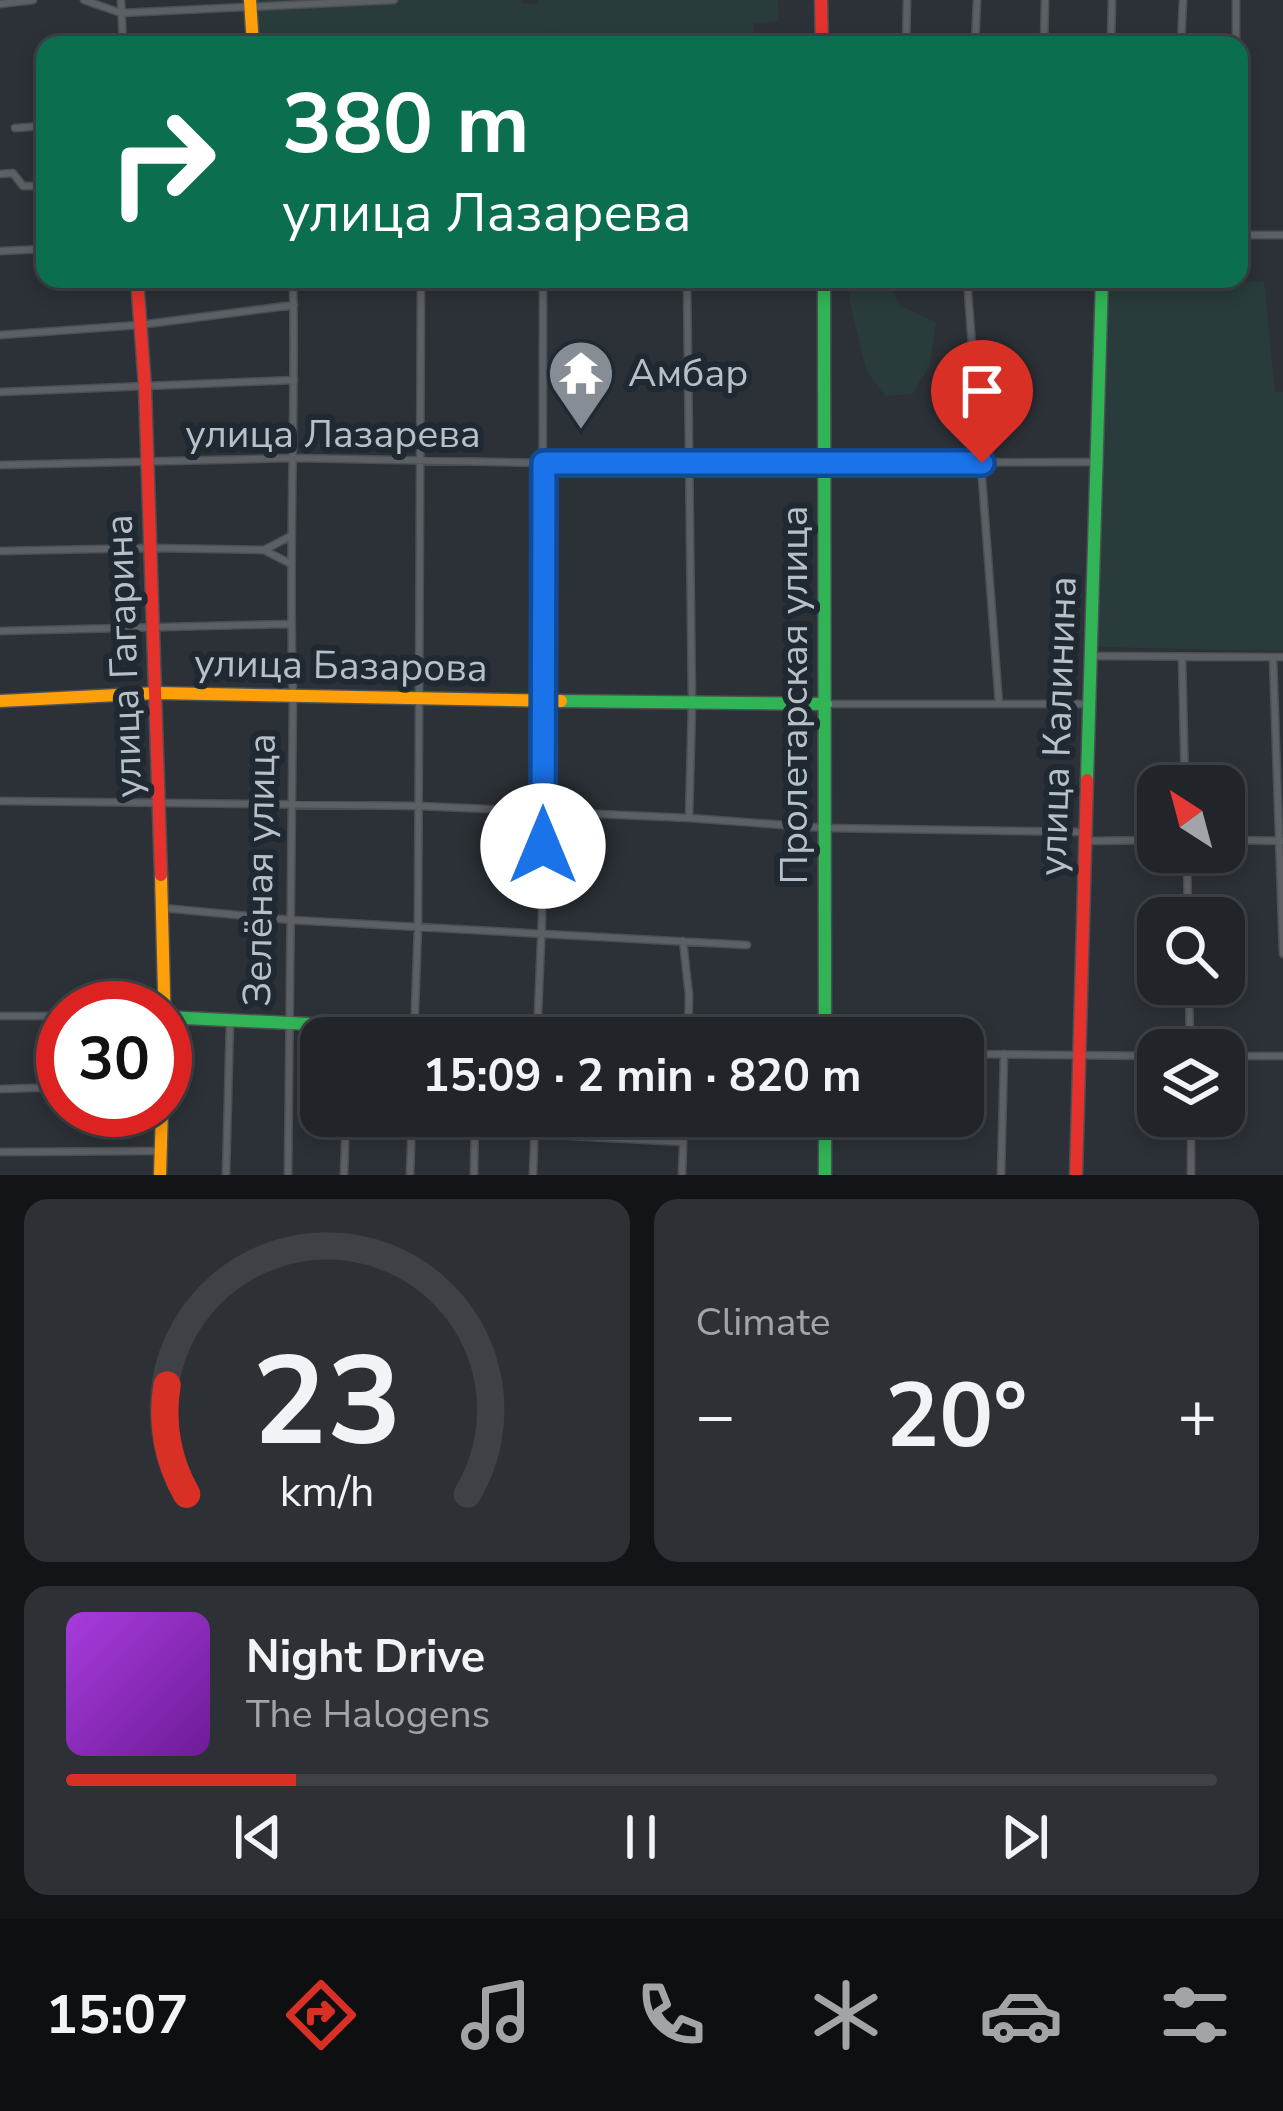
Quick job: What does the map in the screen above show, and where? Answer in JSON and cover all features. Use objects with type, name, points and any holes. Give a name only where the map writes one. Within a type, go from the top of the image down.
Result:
[{"type":"main road","points":[[821,0],[822,36]]},
{"type":"main road","points":[[250,3],[253,36]]},
{"type":"main road","name":"улица Гагарина","points":[[137,288],[157,693],[164,981]]},
{"type":"main road","name":"Пролетарская улица","points":[[824,288],[825,1017]]},
{"type":"main road","name":"улица Калинина","points":[[1076,1175],[1102,288]]},
{"type":"main road","name":"улица Базарова","points":[[0,700],[157,693],[826,704]]},
{"type":"main road","points":[[192,1019],[300,1025]]},
{"type":"main road","points":[[160,1175],[161,1137]]},
{"type":"main road","points":[[825,1137],[825,1175]]},
{"type":"street","points":[[0,4],[33,0]]},
{"type":"street","points":[[84,0],[121,14],[250,3],[394,0]]},
{"type":"street","points":[[121,0],[122,36]]},
{"type":"street","points":[[906,36],[907,0]]},
{"type":"street","points":[[975,36],[977,0]]},
{"type":"street","points":[[1044,36],[1045,0]]},
{"type":"street","points":[[1111,36],[1112,0]]},
{"type":"street","points":[[1181,36],[1183,0]]},
{"type":"street","points":[[1236,0],[1236,36]]},
{"type":"street","points":[[14,128],[36,127]]},
{"type":"street","points":[[0,174],[13,173],[22,186],[36,186]]},
{"type":"street","points":[[1248,235],[1283,235]]},
{"type":"street","points":[[0,251],[36,249]]},
{"type":"street","name":"Зелёная улица","points":[[287,1175],[293,288]]},
{"type":"street","points":[[415,1017],[421,288]]},
{"type":"street","points":[[538,1017],[544,700],[543,288]]},
{"type":"street","points":[[687,288],[689,818]]},
{"type":"street","points":[[968,288],[999,704]]},
{"type":"street","points":[[0,335],[139,325],[294,305]]},
{"type":"street","points":[[0,392],[294,380]]},
{"type":"street","name":"улица Лазарева","points":[[0,465],[294,458],[689,464],[1098,462]]},
{"type":"street","points":[[264,550],[291,536]]},
{"type":"street","points":[[0,551],[264,550],[291,564]]},
{"type":"street","points":[[0,631],[290,624]]},
{"type":"street","points":[[1089,656],[1278,657],[1283,954]]},
{"type":"street","points":[[1182,657],[1185,765]]},
{"type":"street","points":[[826,704],[1088,704]]},
{"type":"street","points":[[0,801],[543,810],[825,828],[1137,839]]},
{"type":"street","points":[[1245,840],[1281,841]]},
{"type":"street","points":[[163,908],[291,920],[747,945]]},
{"type":"street","points":[[683,941],[688,1017]]},
{"type":"street","points":[[0,1016],[36,1016]]},
{"type":"street","points":[[226,1175],[230,1021]]},
{"type":"street","points":[[984,1054],[1137,1055]]},
{"type":"street","points":[[1001,1175],[1004,1054]]},
{"type":"street","points":[[1245,1056],[1283,1056]]},
{"type":"street","points":[[0,1089],[36,1088]]},
{"type":"street","points":[[344,1175],[345,1137]]},
{"type":"street","points":[[410,1175],[411,1137]]},
{"type":"street","points":[[474,1175],[475,1137]]},
{"type":"street","points":[[533,1175],[535,1137]]},
{"type":"street","points":[[590,1137],[683,1142]]},
{"type":"street","points":[[682,1175],[683,1137]]},
{"type":"street","points":[[1191,1137],[1191,1175]]},
{"type":"street","points":[[0,1152],[161,1151]]},
{"type":"shaded area","points":[[255,0],[521,0],[538,4],[538,0],[778,0],[779,21],[753,23],[753,36],[552,36],[552,31],[550,35],[257,33]]},
{"type":"shaded area","points":[[1264,281],[1275,392],[1283,392],[1283,651],[1095,647],[1107,288],[1248,288],[1248,282]]},
{"type":"shaded area","points":[[887,288],[901,306],[936,322],[930,365],[912,394],[885,396],[866,370],[850,291]]},
{"type":"traffic: fast","points":[[824,288],[825,1017]]},
{"type":"traffic: fast","points":[[1087,780],[1102,288]]},
{"type":"traffic: fast","points":[[561,701],[826,704]]},
{"type":"traffic: fast","points":[[192,1018],[300,1024]]},
{"type":"traffic: fast","points":[[825,1137],[825,1175]]},
{"type":"traffic: slow","points":[[250,0],[252,36]]},
{"type":"traffic: slow","points":[[0,701],[157,693],[561,701]]},
{"type":"traffic: slow","points":[[161,875],[164,981]]},
{"type":"traffic: slow","points":[[160,1175],[161,1137]]},
{"type":"traffic: jam","points":[[821,0],[822,36]]},
{"type":"traffic: jam","points":[[138,288],[161,875]]},
{"type":"traffic: jam","points":[[1076,1175],[1087,780]]},
{"type":"place","name":"Амбар","points":[[581,432]]},
{"type":"route","points":[[543,846],[544,463],[982,463]]}]
